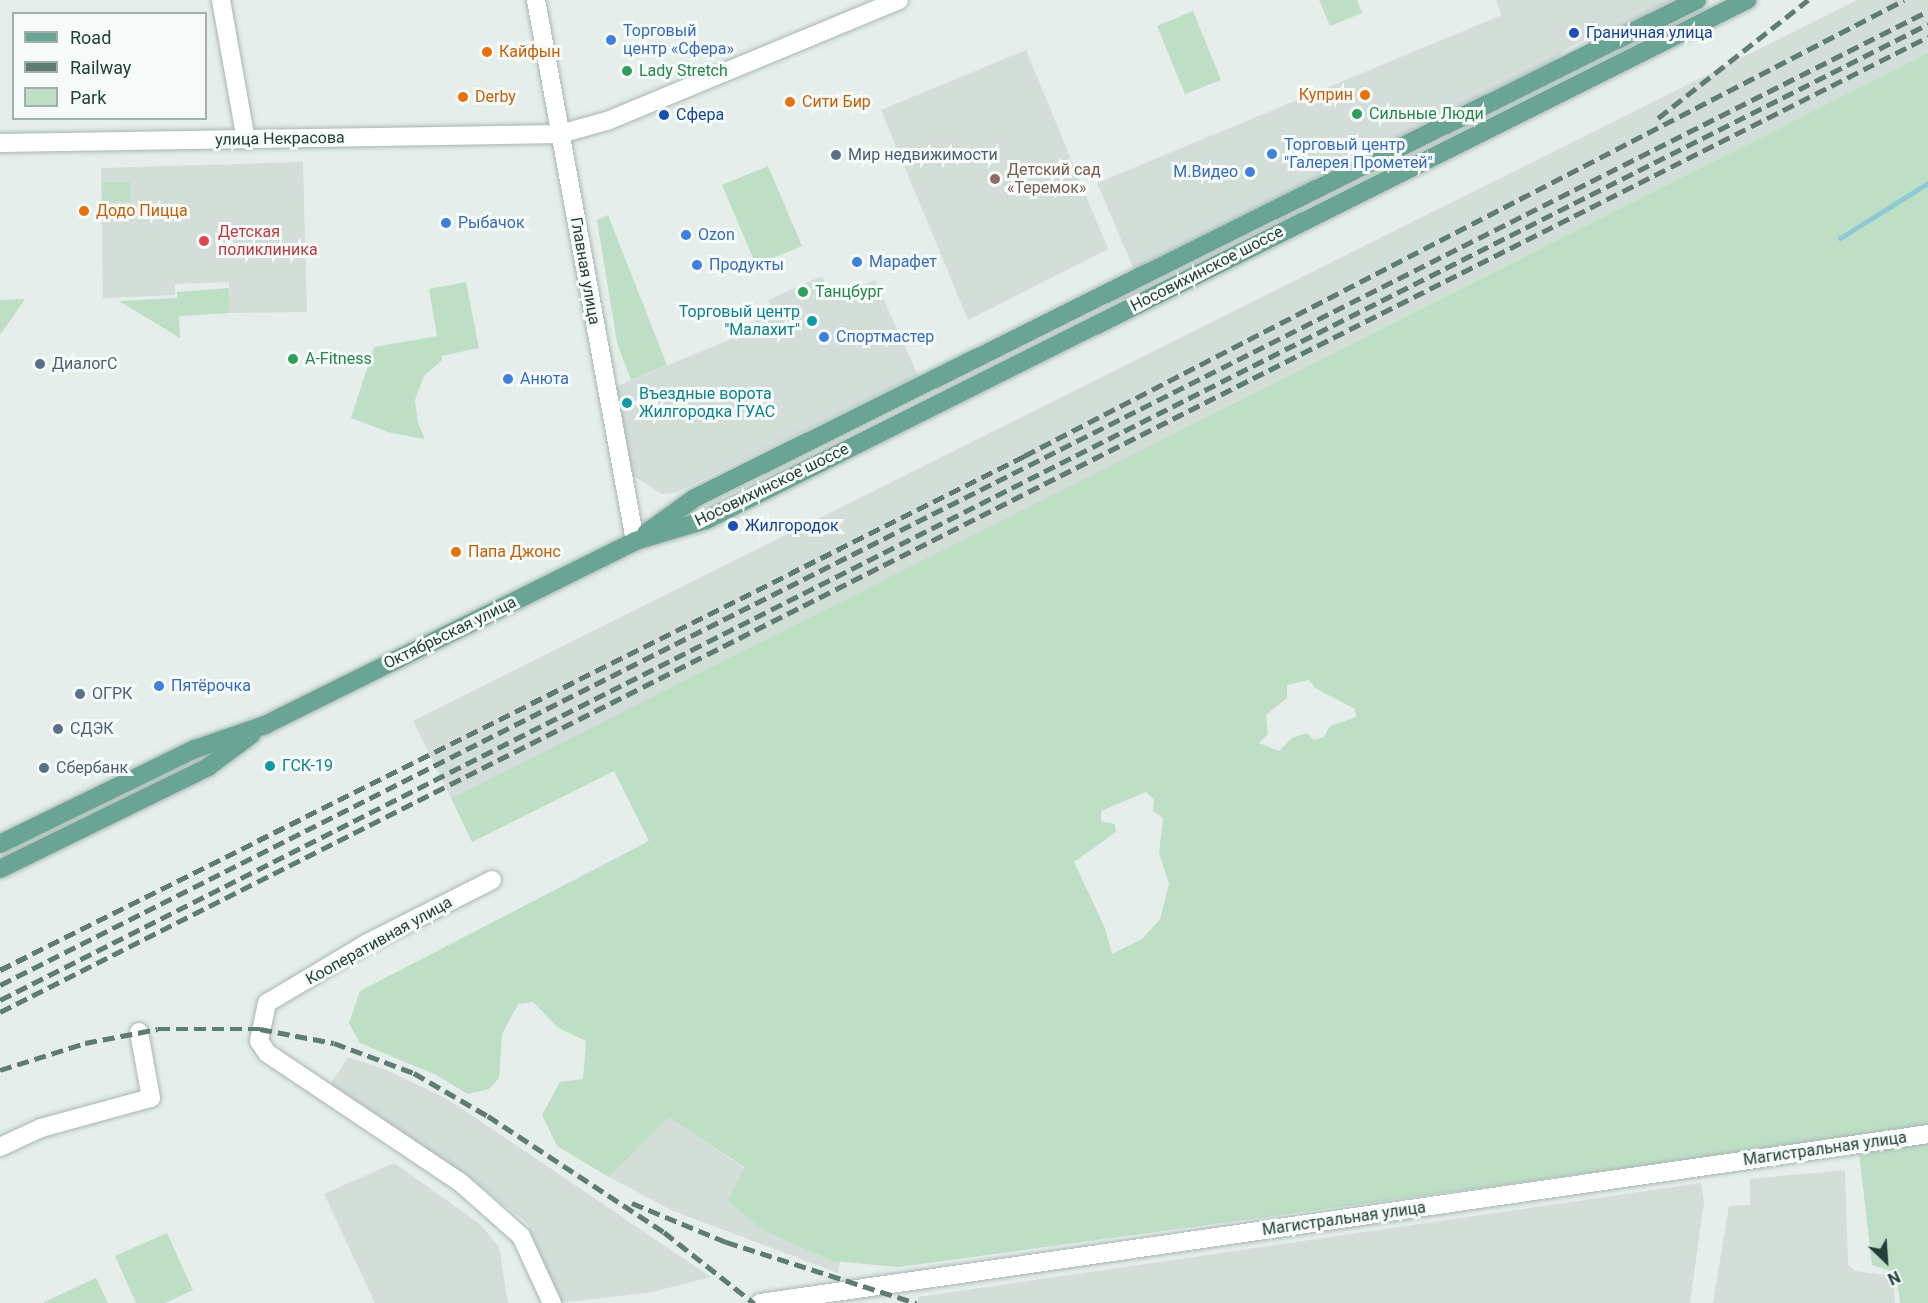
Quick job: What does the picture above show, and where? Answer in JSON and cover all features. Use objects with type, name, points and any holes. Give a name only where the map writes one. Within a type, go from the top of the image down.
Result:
[{"type":"main road","name":"Носовихинское шоссе","points":[[635,541],[695,498],[1697,0]]},
{"type":"main road","name":"Носовихинское шоссе","points":[[635,541],[706,520],[1747,0]]},
{"type":"main road","name":"Октябрьская улица","points":[[0,844],[195,749],[265,725],[635,541]]},
{"type":"main road","name":"Октябрьская улица","points":[[0,869],[208,767],[265,725]]},
{"type":"street","points":[[221,0],[246,140]]},
{"type":"street","name":"Главная улица","points":[[536,0],[635,541]]},
{"type":"street","name":"улица Некрасова","points":[[0,143],[560,134],[607,121],[899,0]]},
{"type":"street","points":[[1697,0],[1706,21]]},
{"type":"street","name":"Кооперативная улица","points":[[492,880],[366,944],[267,1003],[259,1041],[267,1053],[460,1182],[521,1236],[552,1303]]},
{"type":"street","points":[[0,1147],[41,1128],[151,1098],[139,1032]]},
{"type":"street","name":"Магистральная улица","points":[[760,1303],[1928,1134]]},
{"type":"shaded area","points":[[1496,0],[1674,0],[1637,23],[1597,34],[1568,48],[1541,70],[1135,272],[1097,183],[1502,15]]},
{"type":"shaded area","points":[[1857,0],[1928,0],[1928,53],[451,798],[413,721]]},
{"type":"shaded area","name":"Детский сад «Теремок»","points":[[1026,50],[1108,249],[968,320],[881,110]]},
{"type":"shaded area","name":"Детская поликлиника","points":[[303,162],[307,312],[230,313],[229,282],[175,284],[175,295],[103,298],[101,168]]},
{"type":"shaded area","points":[[822,276],[832,298],[875,280],[918,376],[675,493],[662,494],[633,476],[615,387],[758,328],[752,312],[770,305],[768,300]]},
{"type":"shaded area","points":[[348,1057],[389,1071],[449,1100],[711,1277],[652,1292],[559,1303],[527,1223],[467,1176],[328,1088]]},
{"type":"shaded area","points":[[669,1118],[744,1168],[729,1201],[765,1231],[840,1262],[838,1273],[671,1210],[609,1177]]},
{"type":"shaded area","points":[[394,1163],[480,1224],[499,1247],[508,1303],[375,1303],[324,1194]]},
{"type":"shaded area","points":[[1845,1170],[1848,1265],[1855,1271],[1893,1276],[1895,1303],[1713,1303],[1729,1206],[1750,1205],[1750,1179]]},
{"type":"shaded area","points":[[1701,1183],[1704,1202],[1690,1303],[918,1303],[918,1297]]},
{"type":"green space","points":[[1319,0],[1357,0],[1362,13],[1330,26]]},
{"type":"green space","points":[[1193,11],[1221,80],[1185,94],[1157,26]]},
{"type":"green space","points":[[1928,53],[1928,1127],[898,1267],[833,1261],[764,1231],[728,1201],[744,1167],[669,1118],[609,1177],[557,1146],[542,1115],[560,1082],[583,1079],[586,1041],[558,1028],[533,1002],[518,1004],[502,1034],[499,1078],[489,1089],[468,1094],[436,1075],[360,1043],[349,1023],[360,991],[649,841],[614,771],[472,842],[451,798]],"holes":[[[1309,680],[1315,688],[1355,709],[1356,717],[1330,726],[1324,737],[1314,740],[1307,733],[1292,738],[1279,751],[1259,743],[1268,734],[1266,715],[1287,698],[1287,685]],[[1146,792],[1154,800],[1153,811],[1163,818],[1159,853],[1169,884],[1160,919],[1142,939],[1112,954],[1105,928],[1074,862],[1116,832],[1115,824],[1101,821],[1101,811]]]},
{"type":"green space","points":[[768,166],[802,246],[756,265],[722,185]]},
{"type":"green space","points":[[102,182],[130,182],[130,202],[102,201]]},
{"type":"green space","points":[[608,215],[667,365],[631,380],[617,343],[597,220]]},
{"type":"green space","points":[[466,282],[479,348],[441,356],[442,360],[424,376],[415,400],[418,423],[425,439],[391,433],[351,418],[374,347],[437,336],[429,289]]},
{"type":"green space","points":[[229,288],[230,313],[179,316],[180,338],[119,301],[177,298],[177,292]]},
{"type":"green space","points":[[25,299],[0,335],[0,300]]},
{"type":"green space","points":[[1928,1143],[1928,1303],[1900,1303],[1896,1273],[1872,1265],[1859,1153]]},
{"type":"green space","points":[[167,1233],[193,1290],[165,1303],[136,1303],[115,1256]]},
{"type":"green space","points":[[96,1278],[108,1303],[44,1303],[44,1302]]},
{"type":"waterway","points":[[1840,238],[1928,183]]},
{"type":"railway","points":[[1658,118],[1808,0]]},
{"type":"railway","points":[[0,970],[1024,456],[1904,0]]},
{"type":"railway","points":[[0,985],[1928,11]]},
{"type":"railway","points":[[0,1000],[1928,24]]},
{"type":"railway","points":[[0,1012],[1928,37]]},
{"type":"railway","points":[[0,1070],[85,1043],[158,1029],[260,1029],[334,1043],[414,1073],[488,1116],[664,1232],[754,1303]]},
{"type":"railway","points":[[632,1203],[726,1242],[916,1303]]},
{"type":"place","name":"Граничная улица","points":[[1574,33]]},
{"type":"place","name":"Торговый центр «Сфера»","points":[[611,40]]},
{"type":"place","name":"Кайфын","points":[[487,52]]},
{"type":"place","name":"Lady Stretch","points":[[627,71]]},
{"type":"place","name":"Куприн","points":[[1365,95]]},
{"type":"place","name":"Derby","points":[[463,97]]},
{"type":"place","name":"Сити Бир","points":[[790,102]]},
{"type":"place","name":"Сильные Люди","points":[[1357,114]]},
{"type":"place","name":"Сфера","points":[[664,115]]},
{"type":"place","name":"Торговый центр \"Галерея Прометей\"","points":[[1272,154]]},
{"type":"place","name":"Мир недвижимости","points":[[836,155]]},
{"type":"place","name":"М.Видео","points":[[1250,172]]},
{"type":"place","name":"Детский сад «Теремок»","points":[[995,179]]},
{"type":"place","name":"Додо Пицца","points":[[84,211]]},
{"type":"place","name":"Рыбачок","points":[[446,223]]},
{"type":"place","name":"Ozon","points":[[686,235]]},
{"type":"place","name":"Детская поликлиника","points":[[204,241]]},
{"type":"place","name":"Марафет","points":[[857,262]]},
{"type":"place","name":"Продукты","points":[[697,265]]},
{"type":"place","name":"Танцбург","points":[[803,292]]},
{"type":"place","name":"Торговый центр \"Малахит\"","points":[[812,321]]},
{"type":"place","name":"Спортмастер","points":[[824,337]]},
{"type":"place","name":"A-Fitness","points":[[293,359]]},
{"type":"place","name":"ДиалогС","points":[[40,364]]},
{"type":"place","name":"Анюта","points":[[508,379]]},
{"type":"place","name":"Въездные ворота Жилгородка ГУАС","points":[[627,403]]},
{"type":"place","name":"Жилгородок","points":[[733,526]]},
{"type":"place","name":"Папа Джонс","points":[[456,552]]},
{"type":"place","name":"Пятёрочка","points":[[159,686]]},
{"type":"place","name":"ОГРК","points":[[80,694]]},
{"type":"place","name":"СДЭК","points":[[58,729]]},
{"type":"place","name":"ГСК-19","points":[[270,766]]},
{"type":"place","name":"Сбербанк","points":[[44,768]]}]
